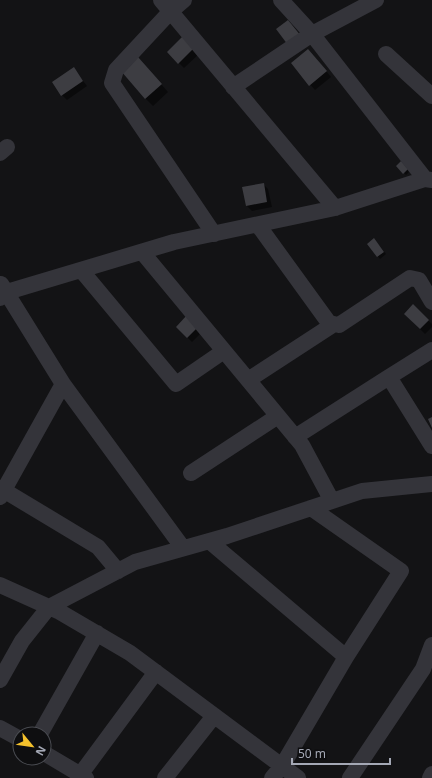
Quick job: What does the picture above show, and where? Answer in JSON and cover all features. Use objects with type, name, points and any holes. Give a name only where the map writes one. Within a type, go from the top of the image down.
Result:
[{"type":"street","points":[[184,0],[166,6],[116,70],[112,83],[214,234]]},
{"type":"street","points":[[183,548],[63,384],[2,291],[81,270],[174,242],[335,208],[429,179],[312,34],[281,0]]},
{"type":"street","points":[[233,87],[312,34],[376,0]]},
{"type":"street","points":[[166,6],[335,208]]},
{"type":"street","points":[[386,54],[432,96]]},
{"type":"street","points":[[258,225],[329,323],[339,325],[410,278],[419,280],[432,302]]},
{"type":"street","points":[[142,252],[302,445],[332,501]]},
{"type":"street","points":[[81,270],[176,384],[224,351]]},
{"type":"street","points":[[248,380],[334,324]]},
{"type":"street","points":[[295,437],[432,350]]},
{"type":"street","points":[[389,377],[432,446]]},
{"type":"street","points":[[63,384],[1,492],[98,547],[118,571]]},
{"type":"street","points":[[191,473],[278,416]]},
{"type":"street","points":[[0,680],[22,641],[49,607],[135,562],[209,541],[362,491],[432,484]]},
{"type":"street","points":[[277,772],[346,656],[401,571],[310,508]]},
{"type":"street","points":[[209,541],[346,656]]},
{"type":"street","points":[[0,585],[60,612],[130,653],[214,716],[277,772],[298,778]]},
{"type":"street","points":[[45,726],[97,633]]},
{"type":"street","points":[[350,778],[422,668],[432,645]]},
{"type":"street","points":[[52,759],[73,774],[156,672]]},
{"type":"street","points":[[165,778],[214,716]]},
{"type":"street","points":[[0,728],[12,735]]},
{"type":"street","points":[[430,778],[432,774]]},
{"type":"building","points":[[288,20],[301,36],[288,45],[276,29]]},
{"type":"building","points":[[184,35],[195,47],[178,64],[167,52]]},
{"type":"building","points":[[308,49],[327,71],[309,86],[291,63]]},
{"type":"building","points":[[138,57],[162,84],[145,99],[121,71]]},
{"type":"building","points":[[74,67],[83,81],[61,96],[52,82]]},
{"type":"building","points":[[401,161],[408,169],[403,174],[396,166]]},
{"type":"building","points":[[264,183],[267,202],[246,206],[242,187]]},
{"type":"building","points":[[374,238],[384,252],[377,257],[367,244]]},
{"type":"building","points":[[413,304],[429,320],[420,329],[404,314]]},
{"type":"building","points":[[187,315],[198,327],[187,338],[176,327]]},
{"type":"building","points":[[432,417],[432,428],[428,419]]}]
